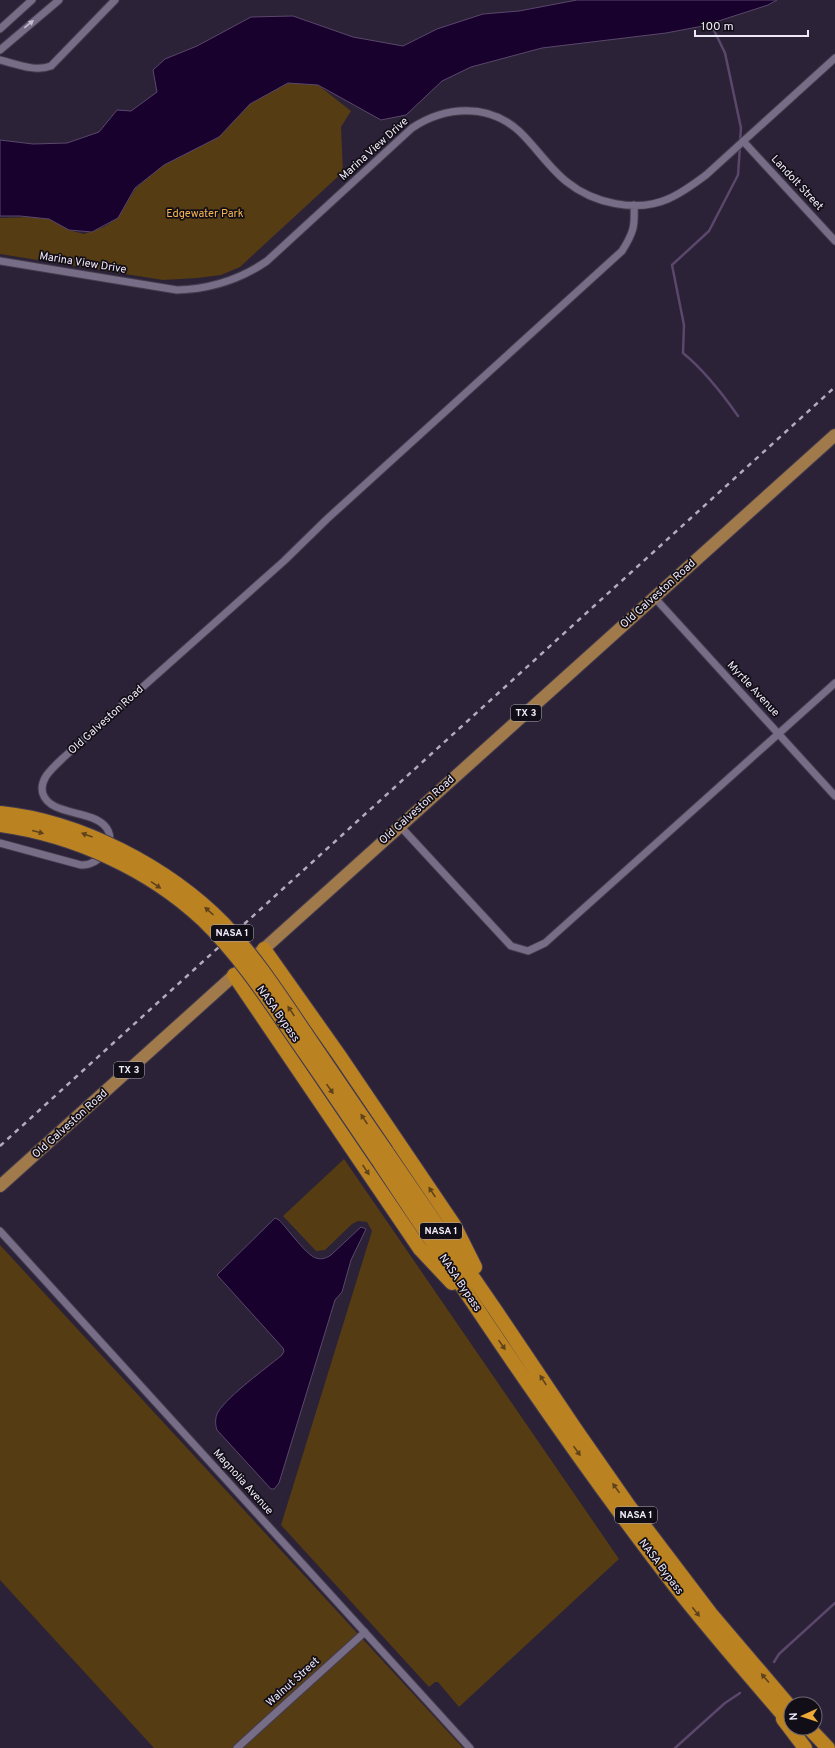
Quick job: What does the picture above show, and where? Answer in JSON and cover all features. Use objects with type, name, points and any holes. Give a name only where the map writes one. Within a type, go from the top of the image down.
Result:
[{"type":"highway","name":"NASA Bypass","points":[[0,813],[52,823],[105,842],[135,858],[161,873],[184,890],[210,912],[239,941],[263,971],[381,1154],[480,1313],[648,1550],[701,1618],[783,1715]]},
{"type":"highway","name":"NASA Bypass","points":[[0,825],[25,829],[60,838],[107,857],[154,883],[201,919],[226,945],[252,976],[496,1311],[580,1437],[647,1530],[716,1619],[783,1699]]},
{"type":"highway","points":[[264,949],[339,1055],[454,1225],[496,1311]]},
{"type":"highway","points":[[234,975],[420,1249],[480,1313]]},
{"type":"highway","points":[[307,1084],[310,1069],[317,1060],[339,1055]]},
{"type":"highway","points":[[759,1687],[805,1748]]},
{"type":"highway","points":[[801,1736],[812,1748]]},
{"type":"highway","points":[[815,1736],[823,1748]]},
{"type":"highway","points":[[817,1736],[828,1748]]},
{"type":"main road","name":"Old Galveston Road","points":[[0,1186],[835,435]]},
{"type":"street","points":[[0,29],[32,0]]},
{"type":"street","points":[[0,50],[60,0]]},
{"type":"street","points":[[0,60],[29,67],[44,68],[51,66],[115,0]]},
{"type":"street","points":[[743,141],[835,58]]},
{"type":"street","name":"Marina View Drive","points":[[0,261],[177,290],[200,289],[228,281],[247,273],[267,261],[412,128],[434,116],[458,110],[481,112],[508,124],[519,131],[566,182],[579,191],[602,201],[648,204],[666,200],[687,189],[706,175],[743,141]]},
{"type":"street","name":"Landolt Street","points":[[743,141],[835,241]]},
{"type":"street","name":"Old Galveston Road","points":[[0,843],[81,865],[87,865],[98,861],[106,850],[109,841],[108,830],[100,821],[94,818],[54,806],[46,800],[41,787],[46,775],[63,758],[284,561],[622,251],[632,235],[634,204]]},
{"type":"street","name":"Myrtle Avenue","points":[[654,597],[835,796]]},
{"type":"street","points":[[400,826],[511,946],[528,951],[545,943],[835,683]]},
{"type":"street","name":"Magnolia Avenue","points":[[0,1230],[470,1748]]},
{"type":"street","name":"Walnut Street","points":[[237,1748],[365,1632]]},
{"type":"green space","name":"Edgewater Park","points":[[288,83],[318,85],[351,111],[341,127],[343,172],[240,267],[221,275],[163,280],[0,254],[0,218],[34,217],[49,219],[69,230],[84,234],[104,227],[118,218],[136,188],[164,165],[219,137],[250,104]]},
{"type":"green space","points":[[344,1159],[619,1559],[459,1707],[438,1682],[435,1682],[429,1687],[281,1525],[372,1231],[367,1222],[358,1221],[352,1224],[325,1250],[316,1251],[283,1216]]},
{"type":"green space","points":[[0,1245],[463,1748],[154,1748],[0,1580]]},
{"type":"shaded area","points":[[577,0],[777,0],[768,5],[703,26],[666,33],[542,48],[471,67],[442,81],[406,115],[381,120],[318,85],[288,83],[250,104],[219,137],[164,165],[135,188],[118,218],[92,232],[69,230],[49,219],[20,216],[0,216],[0,140],[33,144],[67,143],[99,132],[117,110],[131,111],[157,92],[153,70],[165,59],[197,46],[251,17],[293,16],[353,37],[403,46],[437,29],[483,14],[519,11]]},
{"type":"shaded area","points":[[275,1218],[279,1220],[312,1256],[318,1259],[331,1255],[361,1227],[366,1229],[351,1260],[342,1292],[335,1300],[279,1483],[274,1489],[271,1489],[217,1430],[216,1416],[223,1405],[248,1382],[282,1355],[284,1351],[283,1348],[217,1275]]},
{"type":"waterway","points":[[710,22],[725,53],[741,128],[740,141]]},
{"type":"waterway","points":[[738,416],[713,383],[699,367],[683,353],[684,325],[672,265],[709,231],[738,175],[740,146]]},
{"type":"waterway","points":[[774,1662],[779,1654],[835,1603]]},
{"type":"waterway","points":[[675,1748],[725,1703],[740,1693]]},
{"type":"railway","points":[[0,1146],[835,387]]}]
